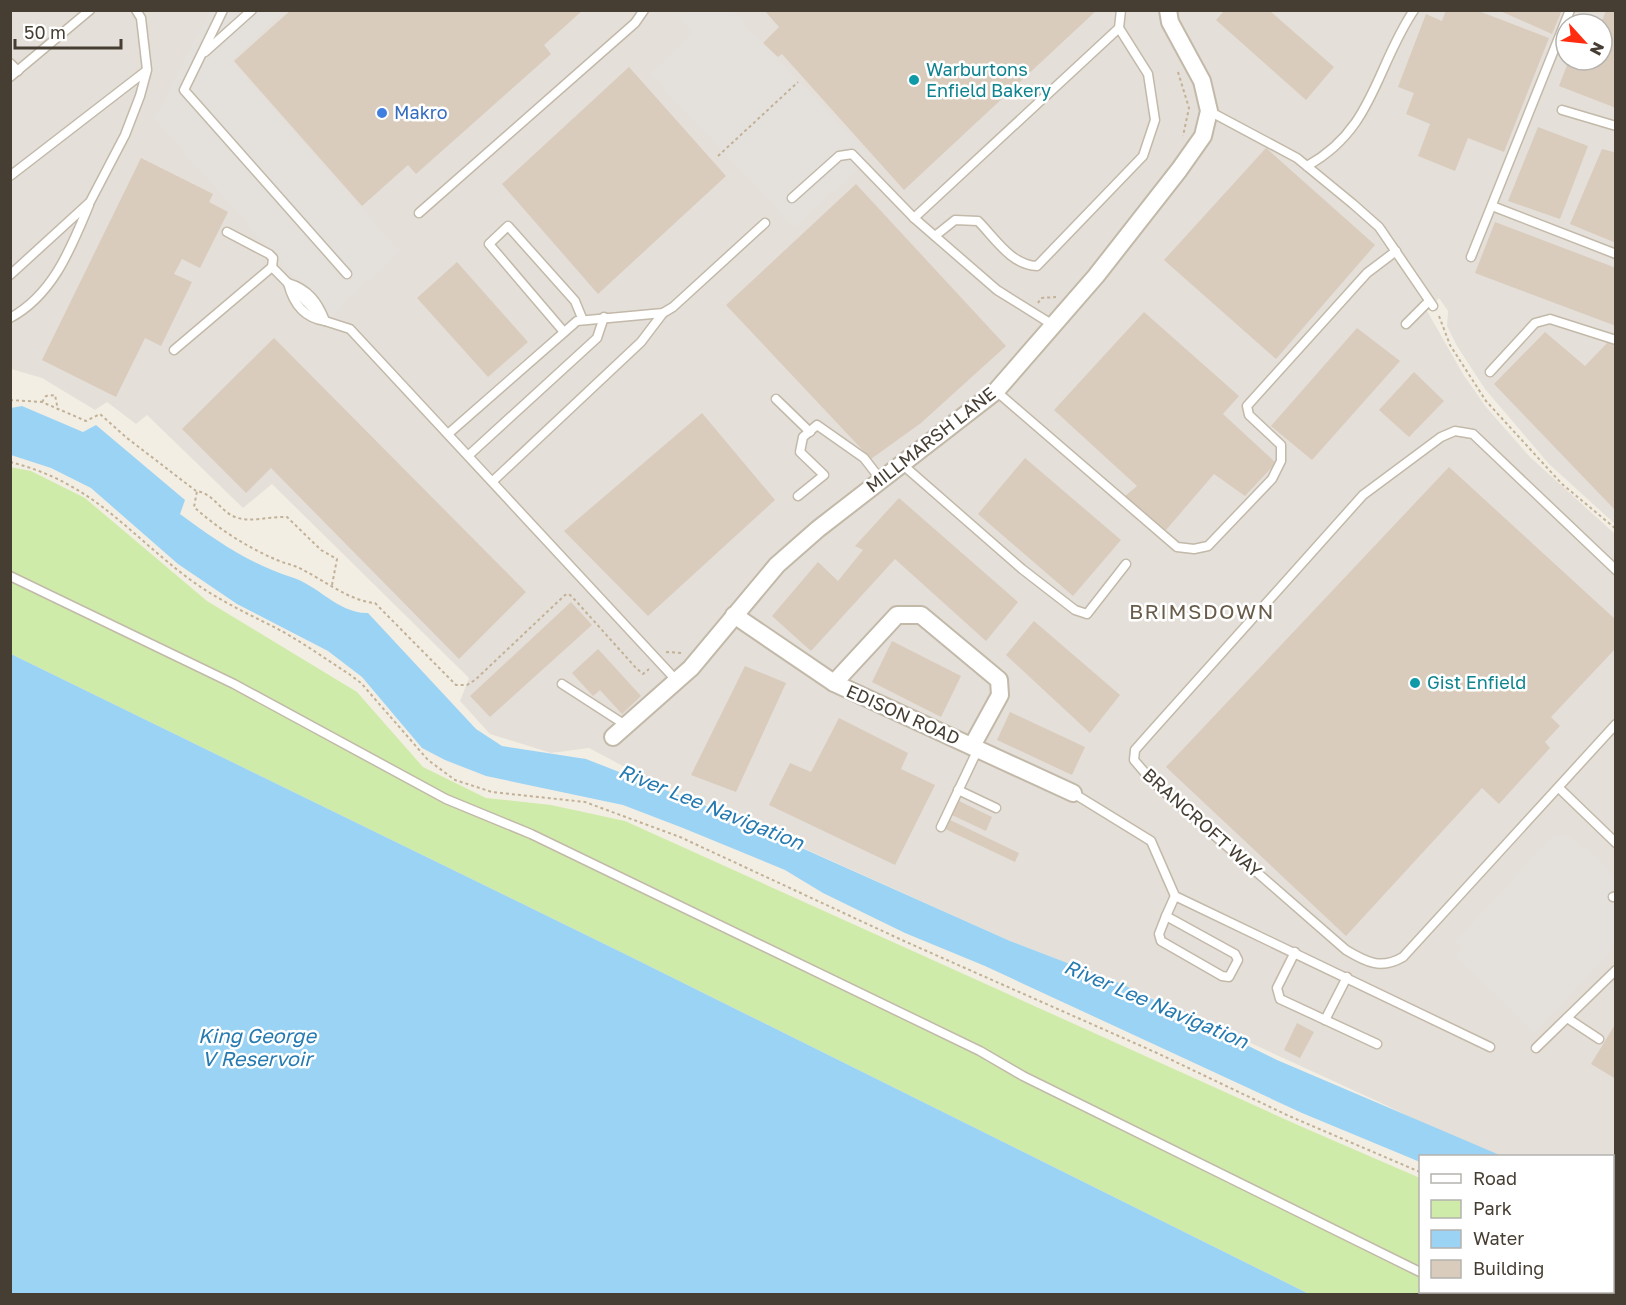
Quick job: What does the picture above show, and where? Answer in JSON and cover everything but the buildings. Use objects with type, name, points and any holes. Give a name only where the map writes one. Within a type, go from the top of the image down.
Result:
[{"type":"street","name":"MILLMARSH LANE","points":[[613,737],[677,681],[708,649],[777,566],[818,529],[996,391],[1179,171],[1203,136],[1209,111],[1202,81],[1170,22],[1168,10]]},
{"type":"street","name":"EDISON ROAD","points":[[734,615],[834,683],[1074,794]]},
{"type":"street","name":"EDISON ROAD","points":[[834,683],[897,615],[921,615],[999,680],[1000,695],[975,747]]},
{"type":"lane","points":[[10,63],[14,74],[90,10]]},
{"type":"lane","points":[[10,318],[32,305],[71,249],[90,202],[125,135],[147,70],[141,18],[136,10]]},
{"type":"lane","points":[[223,10],[184,90],[346,274]]},
{"type":"lane","points":[[200,56],[252,10]]},
{"type":"lane","points":[[419,213],[635,23],[644,10]]},
{"type":"lane","points":[[935,236],[955,220],[978,221],[1013,258],[1025,266],[1037,266],[1143,156],[1155,120],[1148,74],[1119,28],[1121,10]]},
{"type":"lane","points":[[1307,166],[1343,141],[1371,98],[1401,29],[1414,10]]},
{"type":"lane","points":[[1472,257],[1570,10]]},
{"type":"lane","points":[[914,218],[1119,28]]},
{"type":"lane","points":[[10,176],[147,70]]},
{"type":"lane","points":[[1562,110],[1616,126]]},
{"type":"lane","points":[[1209,111],[1307,166],[1379,227],[1431,303],[1406,324]]},
{"type":"lane","points":[[792,198],[839,156],[845,153],[852,154],[914,218],[997,290],[1053,325]]},
{"type":"lane","points":[[10,275],[90,202]]},
{"type":"lane","points":[[1492,206],[1616,254]]},
{"type":"lane","points":[[493,481],[641,342],[663,313],[674,307],[765,223]]},
{"type":"lane","points":[[564,332],[489,244],[508,226],[575,301],[582,318]]},
{"type":"lane","points":[[174,350],[272,267],[273,258],[269,254],[227,232]]},
{"type":"lane","points":[[996,391],[1177,547],[1194,549],[1208,546],[1272,479],[1281,461],[1281,445],[1249,415],[1247,406],[1366,273],[1396,251]]},
{"type":"lane","points":[[272,267],[288,283],[303,288],[320,308],[325,321]]},
{"type":"lane","points":[[288,283],[292,298],[309,318],[350,329],[677,681]]},
{"type":"lane","points":[[448,434],[582,318],[663,313]]},
{"type":"lane","points":[[469,455],[597,338],[604,317]]},
{"type":"lane","points":[[1490,372],[1535,323],[1550,319],[1616,340]]},
{"type":"lane","points":[[776,399],[810,432]]},
{"type":"lane","points":[[798,496],[824,475],[800,452],[803,437],[817,425],[864,458],[881,480]]},
{"type":"lane","name":"BRANCROFT WAY","points":[[1616,570],[1473,434],[1455,431],[1441,437],[1363,495],[1135,750],[1134,760],[1152,781],[1337,942],[1370,964],[1393,963],[1403,957],[1616,724]]},
{"type":"lane","points":[[903,465],[1022,569],[1076,610],[1088,614],[1126,564]]},
{"type":"lane","points":[[10,576],[234,684],[446,799],[531,834],[764,946],[1419,1272]]},
{"type":"lane","points":[[562,684],[627,726]]},
{"type":"lane","points":[[941,827],[975,747]]},
{"type":"lane","points":[[1559,788],[1616,843]]},
{"type":"lane","points":[[958,789],[996,808]]},
{"type":"lane","points":[[1074,794],[1151,841],[1175,896],[1490,1047]]},
{"type":"lane","points":[[1166,916],[1235,954],[1238,960],[1229,977],[1222,976],[1161,941],[1159,934],[1166,916],[1175,896]]},
{"type":"lane","points":[[1295,952],[1277,988],[1276,994],[1280,999],[1377,1044]]},
{"type":"lane","points":[[1536,1048],[1616,970]]},
{"type":"lane","points":[[1325,1020],[1347,977]]},
{"type":"lane","points":[[1567,1018],[1599,1039]]},
{"type":"path","points":[[718,156],[798,82]]},
{"type":"path","points":[[1431,303],[1442,320],[1450,345],[1486,401],[1562,484],[1616,529]]},
{"type":"path","points":[[42,402],[46,396],[55,395],[58,410]]},
{"type":"path","points":[[10,400],[42,402],[86,421],[100,414],[127,438],[197,491],[207,493],[234,517],[249,520],[270,516],[286,517],[321,550],[337,559],[332,585]]},
{"type":"path","points":[[10,462],[41,470],[81,490],[206,591],[273,626],[350,674],[361,683],[428,760],[455,780],[492,792],[585,802],[680,837],[904,941],[1157,1053],[1289,1116],[1419,1172]]},
{"type":"path","points":[[197,491],[194,507],[209,520],[276,560],[296,566],[366,602],[375,603],[456,685],[467,685],[480,675],[558,599],[569,594],[636,668],[643,674],[649,669]]},
{"type":"shaded area","points":[[10,11],[1615,11],[1615,524],[1549,464],[1485,389],[1457,346],[1447,326],[1448,311],[1439,298],[1427,311],[1463,374],[1486,407],[1530,457],[1615,534],[1615,1217],[1614,1155],[1490,1155],[1122,984],[1010,941],[634,772],[589,748],[551,753],[490,734],[460,701],[469,678],[272,484],[243,508],[147,415],[136,424],[107,402],[95,410],[42,378],[11,369]]},
{"type":"shaded area","points":[[210,11],[283,11],[231,61],[399,251],[330,317],[155,119]]},
{"type":"shaded area","points":[[685,11],[732,11],[870,156],[795,228],[650,74],[693,33],[678,16]]},
{"type":"shaded area","points":[[1558,835],[1569,835],[1576,840],[1615,877],[1615,947],[1534,1033],[1456,956],[1462,948],[1455,942],[1550,839]]},
{"type":"green space","points":[[10,467],[31,471],[85,498],[207,601],[357,692],[423,767],[486,798],[551,805],[625,821],[1419,1178],[1419,1293],[1614,1293],[1614,1280],[1615,1294],[1309,1294],[629,956],[11,654]]},
{"type":"water","name":"River Lee Navigation","points":[[22,406],[83,432],[96,425],[185,500],[180,514],[206,533],[247,558],[301,581],[348,609],[368,613],[476,729],[502,746],[586,759],[719,811],[1010,941],[1122,984],[1277,1060],[1500,1155],[1419,1155],[1419,1162],[1302,1113],[985,966],[905,933],[823,893],[785,870],[623,805],[486,776],[445,760],[422,748],[362,677],[328,651],[237,604],[178,564],[91,488],[51,468],[11,455],[11,408]]},
{"type":"water","name":"King George V Reservoir","points":[[11,654],[629,956],[1309,1294],[11,1294]]},
{"type":"place","name":"Warburtons Enfield Bakery","points":[[914,80]]},
{"type":"place","name":"Makro","points":[[382,113]]},
{"type":"place","name":"Gist Enfield","points":[[1415,683]]},
{"type":"district","name":"BRIMSDOWN","points":[[1202,612]]}]
